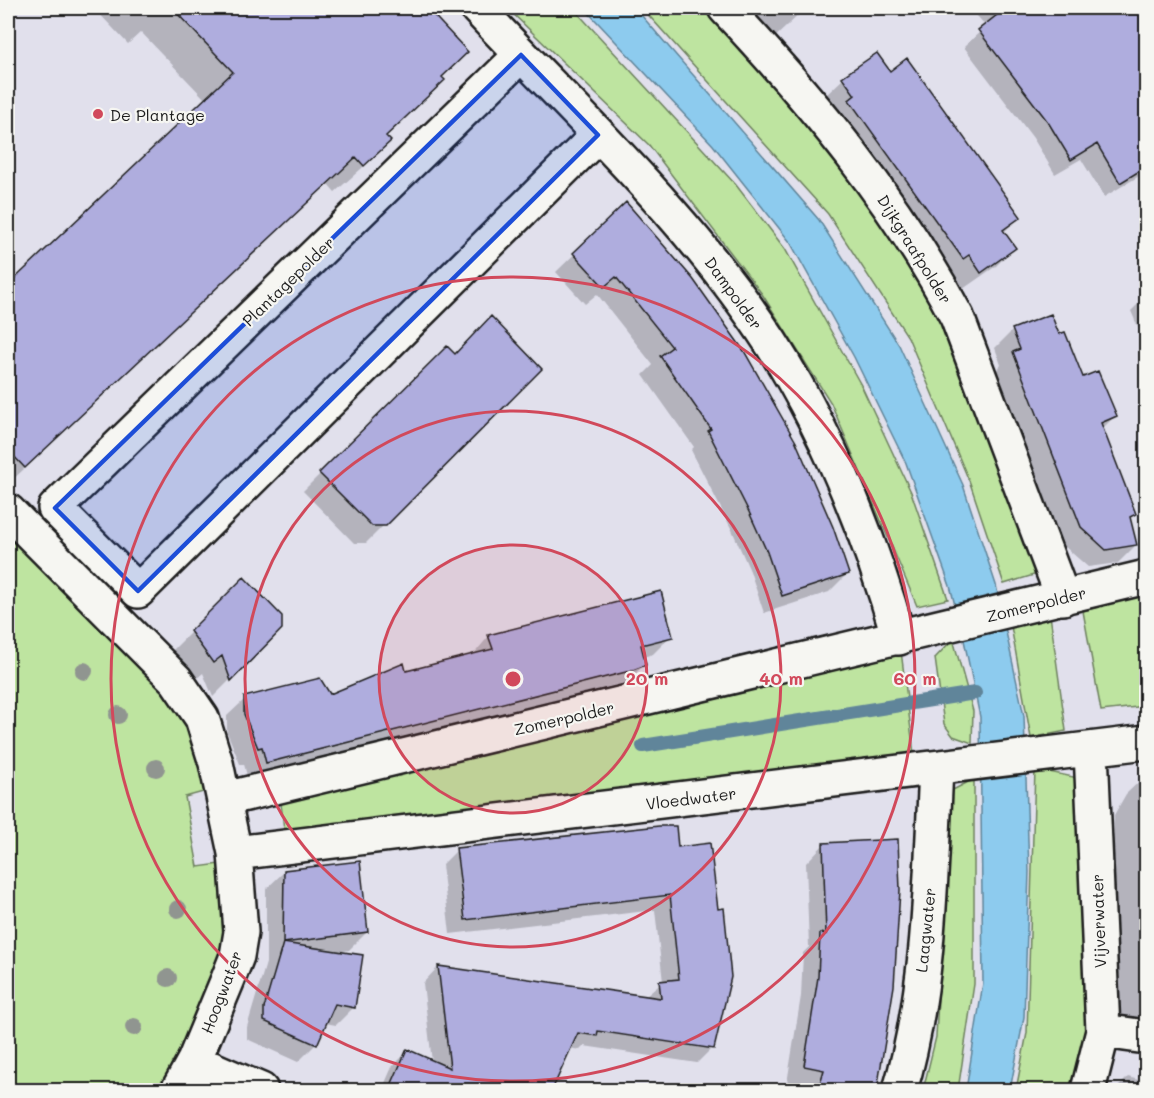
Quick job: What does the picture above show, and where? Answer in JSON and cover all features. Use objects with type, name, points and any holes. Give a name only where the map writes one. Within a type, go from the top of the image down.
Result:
[{"type":"street","name":"Dampolder","points":[[477,8],[598,135],[713,263],[785,368],[819,427],[859,516],[899,638]]},
{"type":"street","name":"Dijkgraafpolder","points":[[725,8],[789,76],[843,141],[900,220],[936,276],[957,317],[1063,598]]},
{"type":"street","name":"Plantagepolder","points":[[235,852],[225,799],[202,718],[176,681],[19,522],[56,508],[521,55]]},
{"type":"street","points":[[112,617],[598,135]]},
{"type":"street","points":[[56,508],[138,591]]},
{"type":"street","name":"Zomerpolder","points":[[225,799],[1146,577]]},
{"type":"street","name":"Vloedwater","points":[[235,852],[1146,742]]},
{"type":"street","name":"Vijverwater","points":[[1088,1090],[1103,1031],[1091,750]]},
{"type":"street","name":"Laagwater","points":[[900,1090],[908,1062],[928,922],[936,768]]},
{"type":"street","name":"Hoogwater","points":[[178,1090],[194,1061],[237,956],[241,907],[235,852]]},
{"type":"street","points":[[1103,1031],[1146,1037]]},
{"type":"street","points":[[194,1061],[261,1090]]},
{"type":"highlighted area","points":[[521,55],[598,135],[138,591],[55,508]]},
{"type":"green space","points":[[507,8],[573,8],[736,185],[785,249],[862,387],[911,492],[948,599],[917,606],[831,403],[762,294],[649,145]]},
{"type":"green space","points":[[642,8],[708,8],[773,69],[856,184],[952,338],[1037,574],[1004,584],[970,483],[908,337],[828,214]]},
{"type":"green space","points":[[8,528],[187,713],[214,789],[185,797],[198,867],[227,863],[233,914],[217,984],[162,1090],[8,1090]]},
{"type":"green space","points":[[1146,594],[1146,706],[1101,711],[1083,611]]},
{"type":"green space","points":[[1050,615],[1066,731],[1031,738],[1011,626]]},
{"type":"green space","points":[[953,639],[973,711],[972,743],[953,736],[944,724],[935,658]]},
{"type":"green space","points":[[901,651],[914,754],[285,838],[280,795]]},
{"type":"green space","points":[[1035,769],[1083,779],[1088,1024],[1070,1090],[1016,1090],[1027,1033]]},
{"type":"green space","points":[[974,779],[974,984],[958,1090],[923,1090],[936,1037],[949,792]]},
{"type":"water","points":[[584,8],[635,8],[819,220],[899,345],[963,485],[996,585],[1024,716],[1029,872],[1024,1017],[1010,1090],[966,1090],[983,983],[980,717],[950,586],[906,463],[854,357],[790,242],[713,145]]},
{"type":"building","points":[[172,8],[427,8],[468,52],[442,77],[445,80],[386,136],[391,141],[364,166],[356,157],[25,468],[8,450],[8,285],[233,72]]},
{"type":"building","points":[[1006,8],[1146,8],[1146,167],[1120,183],[1097,144],[1071,160],[1048,122],[978,30]]},
{"type":"building","points":[[877,53],[890,71],[907,58],[1021,217],[1003,230],[1016,248],[981,273],[969,255],[963,259],[849,100],[855,95],[842,77]]},
{"type":"building","points":[[626,202],[693,279],[744,351],[796,442],[833,527],[849,574],[782,596],[767,552],[708,431],[711,429],[660,356],[672,347],[616,277],[604,287],[573,253]]},
{"type":"building","points":[[1051,314],[1059,334],[1065,332],[1083,377],[1098,371],[1117,416],[1101,423],[1136,514],[1130,517],[1137,545],[1106,550],[1081,527],[1013,352],[1020,349],[1012,329]]},
{"type":"building","points":[[491,316],[542,369],[386,526],[372,526],[319,473],[447,346],[455,354]]},
{"type":"building","points":[[244,577],[282,616],[282,629],[231,681],[222,656],[213,663],[190,631]]},
{"type":"building","points":[[661,591],[673,637],[641,645],[646,665],[630,671],[266,763],[262,747],[258,748],[244,714],[244,697],[320,678],[330,694],[404,663],[406,671],[493,649],[488,635]]},
{"type":"building","points":[[676,826],[678,847],[710,843],[718,909],[724,908],[731,977],[714,1049],[598,1031],[597,1036],[578,1033],[552,1090],[389,1090],[407,1049],[450,1068],[438,966],[661,998],[659,981],[679,979],[670,895],[465,920],[456,848]]},
{"type":"building","points":[[898,839],[900,890],[894,986],[877,1090],[818,1090],[824,1070],[804,1066],[818,977],[820,933],[826,934],[823,843]]},
{"type":"building","points":[[360,861],[368,932],[283,943],[284,870]]},
{"type":"building","points":[[283,943],[363,955],[355,1008],[335,1004],[317,1045],[264,1021],[264,1008]]},
{"type":"waterway","points":[[643,746],[975,693]]},
{"type":"place","name":"De Plantage","points":[[98,114]]}]
